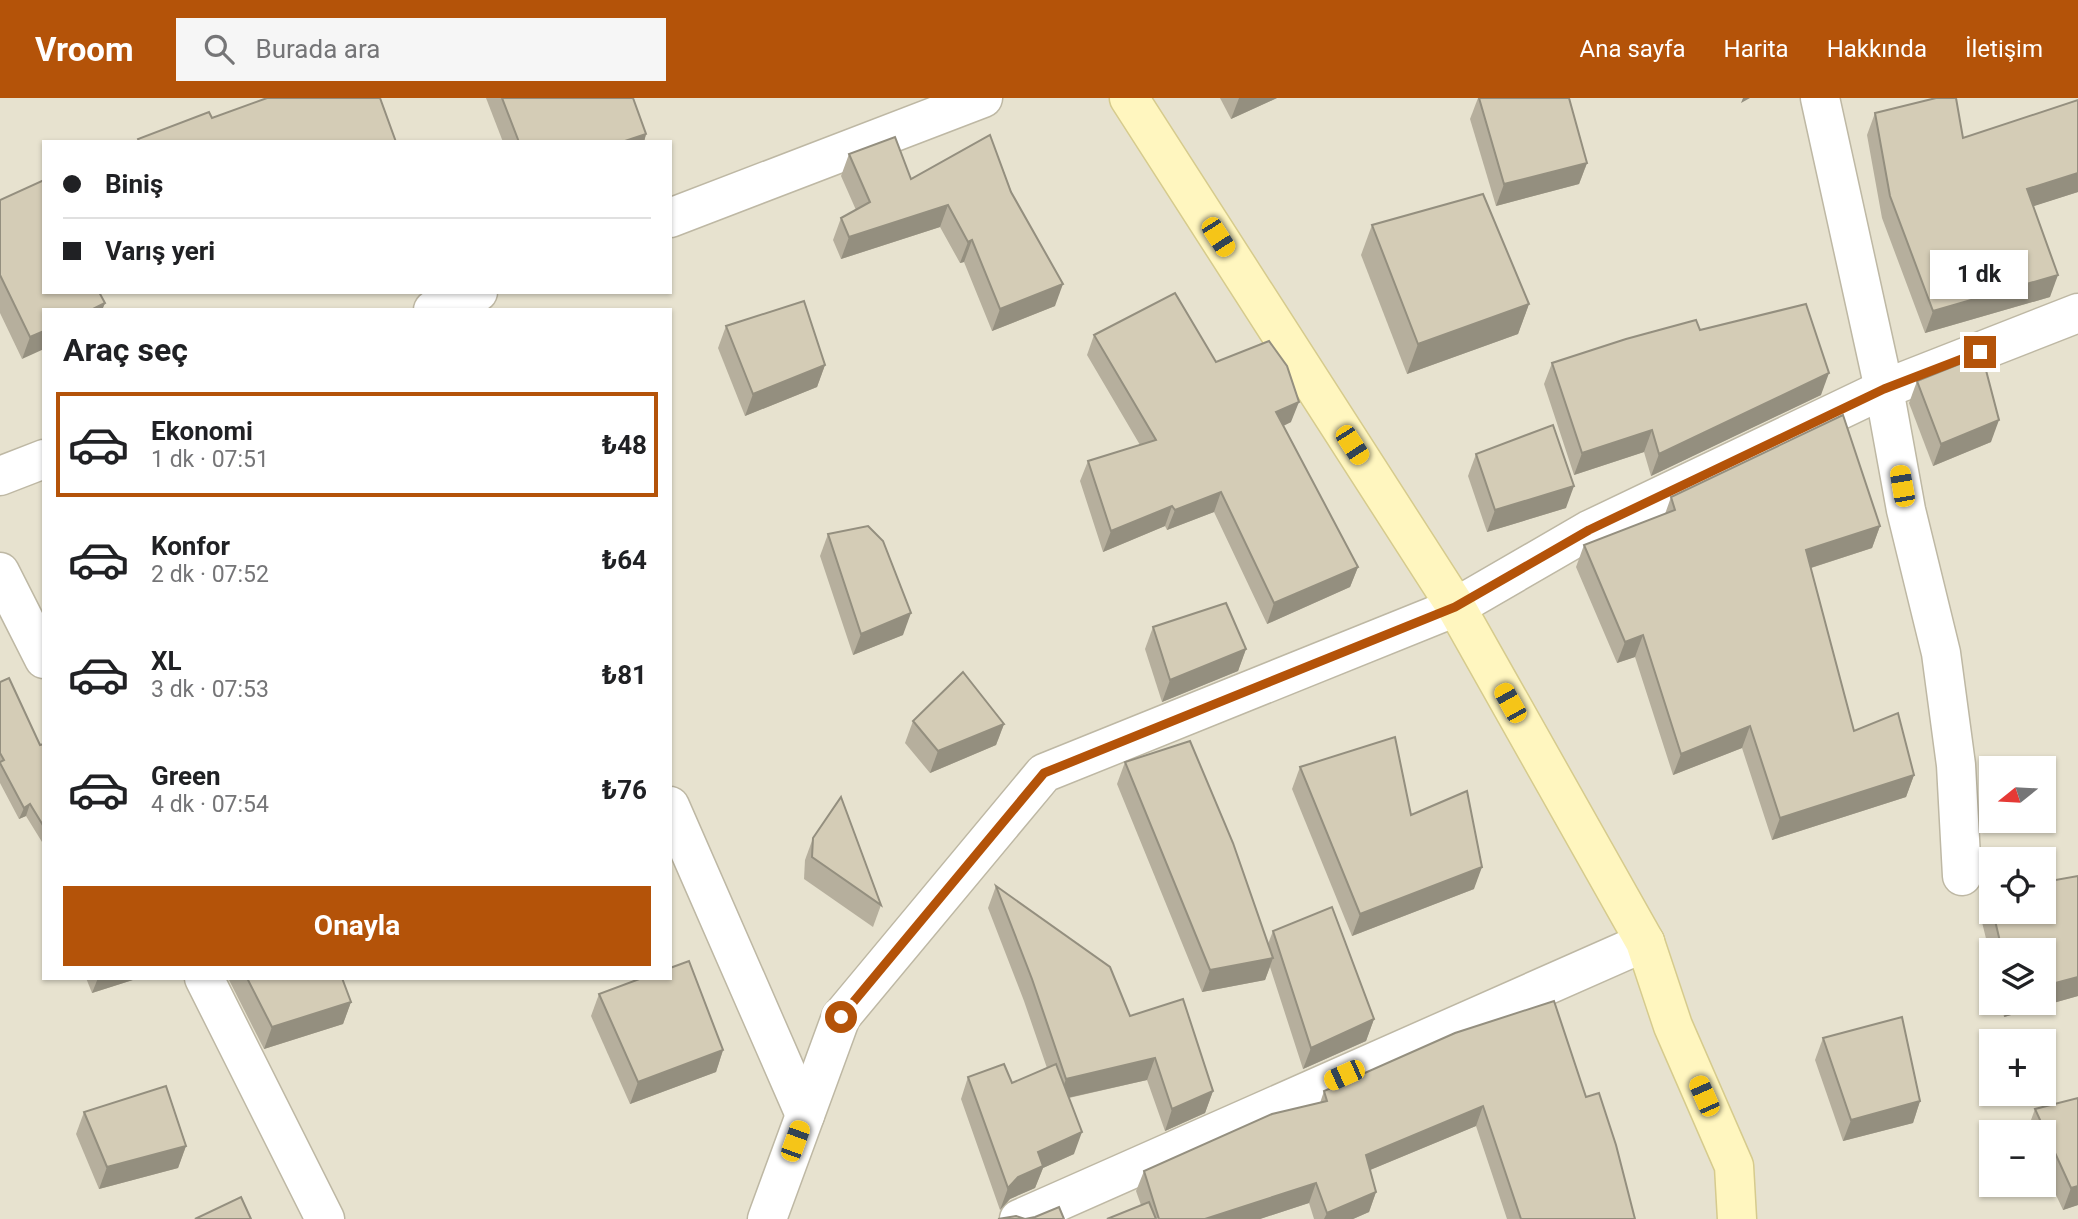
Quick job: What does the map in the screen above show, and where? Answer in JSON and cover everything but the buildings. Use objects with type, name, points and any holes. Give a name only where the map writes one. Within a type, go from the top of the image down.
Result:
[{"type":"main road","points":[[1129,98],[1455,607],[1644,942],[1673,1026],[1734,1166],[1737,1219]]},
{"type":"street","points":[[672,217],[983,98]]},
{"type":"street","points":[[1820,98],[1884,389],[1906,510],[1941,653],[1956,765],[1962,876]]},
{"type":"street","points":[[438,308],[473,294]]},
{"type":"street","points":[[767,1219],[841,1017],[1044,773],[1455,607],[1589,530],[1884,389],[2078,313]]},
{"type":"street","points":[[0,476],[42,461]]},
{"type":"street","points":[[0,572],[42,655]]},
{"type":"street","points":[[672,811],[805,1115]]},
{"type":"street","points":[[1019,1219],[1644,942]]},
{"type":"street","points":[[205,980],[325,1219]]},
{"type":"shaded area","points":[[0,98],[2078,98],[2078,1219],[0,1219]]},
{"type":"route","points":[[841,1017],[1044,773],[1455,607],[1589,530],[1884,389],[1980,352]]}]
